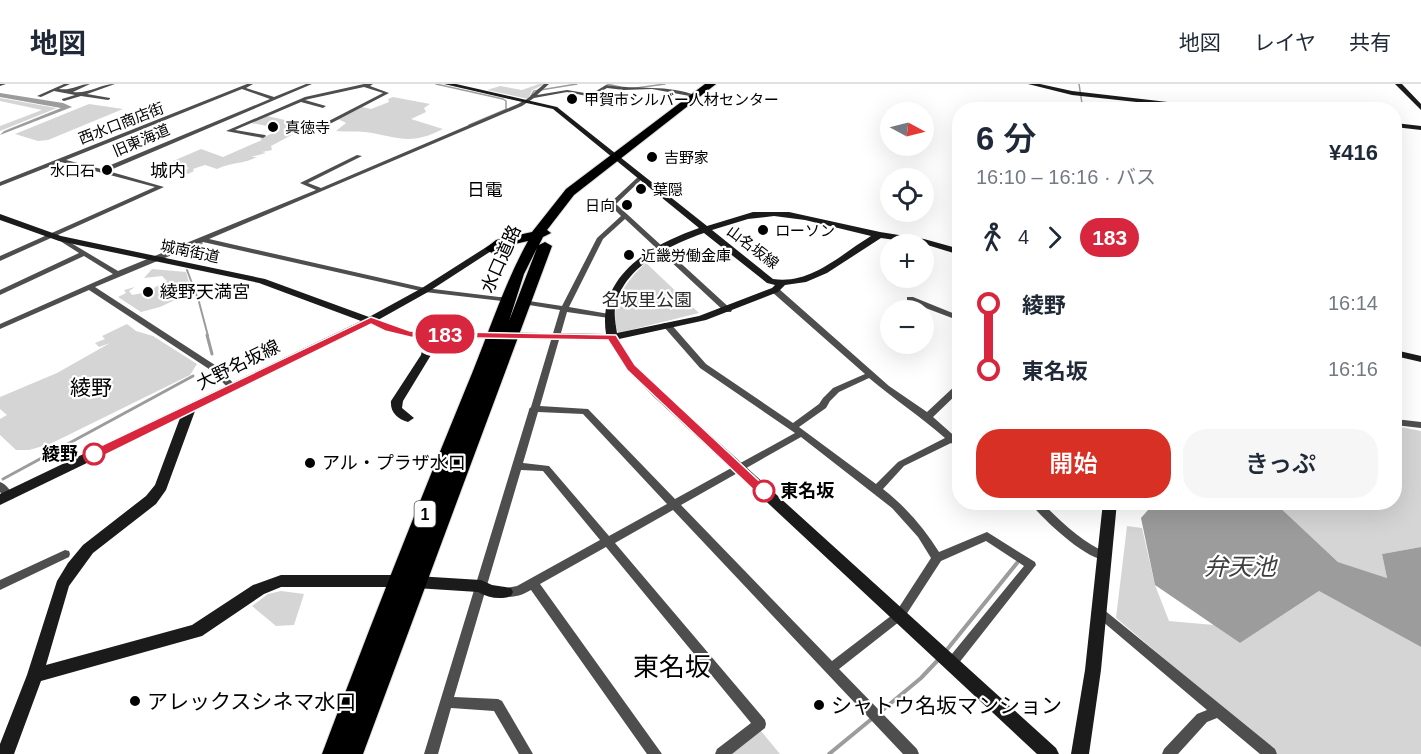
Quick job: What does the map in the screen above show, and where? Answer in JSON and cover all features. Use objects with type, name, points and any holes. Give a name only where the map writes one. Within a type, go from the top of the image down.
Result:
[{"type":"highway","name":"水口道路","points":[[335,754],[407,582],[503,335],[546,243],[579,197],[617,158],[711,84]]},
{"type":"highway","name":"水口道路","points":[[503,335],[517,274],[538,232],[570,192],[720,84]]},
{"type":"highway","points":[[489,250],[501,243],[550,230],[569,204],[579,197]]},
{"type":"highway","points":[[489,250],[509,247],[522,252],[517,274]]},
{"type":"highway","name":"水口道路","points":[[350,754],[407,582]]},
{"type":"street","points":[[39,96],[68,84]]},
{"type":"street","points":[[68,92],[88,84]]},
{"type":"street","points":[[64,100],[109,84]]},
{"type":"street","name":"西水口商店街","points":[[0,184],[251,84]]},
{"type":"street","name":"旧東海道","points":[[102,171],[310,84]]},
{"type":"street","name":"山名坂線","points":[[447,84],[535,95],[555,108],[778,287],[837,264],[880,236]]},
{"type":"street","points":[[535,95],[547,84]]},
{"type":"street","points":[[1031,84],[1080,94],[1157,102]]},
{"type":"street","points":[[1398,84],[1421,108]]},
{"type":"street","points":[[263,136],[229,131],[307,98],[369,85],[387,93],[322,126]]},
{"type":"street","points":[[0,327],[118,274],[321,190],[535,95],[567,91],[592,96],[606,86],[624,89],[652,88],[694,96]]},
{"type":"street","points":[[242,88],[275,99]]},
{"type":"street","points":[[54,90],[108,99]]},
{"type":"street","points":[[288,93],[307,98]]},
{"type":"street","points":[[301,101],[323,106]]},
{"type":"street","points":[[264,103],[284,108]]},
{"type":"street","points":[[222,121],[242,126]]},
{"type":"street","points":[[1402,126],[1421,128]]},
{"type":"street","points":[[321,190],[303,183],[359,156]]},
{"type":"street","points":[[61,160],[102,171]]},
{"type":"street","name":"旧東海道","points":[[0,259],[55,237],[160,187],[102,171]]},
{"type":"street","points":[[641,177],[613,203],[728,310]]},
{"type":"street","points":[[880,236],[790,215],[772,214],[746,216],[704,229],[662,248],[634,267],[620,283],[614,294],[609,316],[612,337],[631,368],[1050,754]]},
{"type":"street","points":[[431,754],[564,310],[600,238],[625,216]]},
{"type":"street","name":"城南街道","points":[[0,217],[55,237],[262,281],[399,332],[431,335],[612,337],[728,310],[778,287]]},
{"type":"street","points":[[55,237],[118,274]]},
{"type":"street","points":[[204,240],[425,290],[499,298]]},
{"type":"street","points":[[934,245],[952,250]]},
{"type":"street","name":"大野名坂線","points":[[3,494],[190,408],[371,320],[489,250]]},
{"type":"street","points":[[0,293],[85,253]]},
{"type":"street","points":[[90,287],[215,369],[232,387]]},
{"type":"street","points":[[778,287],[886,388],[927,417],[951,439],[900,464],[877,489]]},
{"type":"street","points":[[910,299],[952,316]]},
{"type":"street","points":[[529,303],[609,316]]},
{"type":"street","points":[[667,325],[703,366],[802,433],[896,505],[922,534],[937,558]]},
{"type":"street","points":[[408,418],[396,409],[397,401],[426,356],[431,335]]},
{"type":"street","points":[[1402,355],[1421,359]]},
{"type":"street","points":[[793,427],[823,406],[825,399],[836,391],[871,374]]},
{"type":"street","points":[[927,417],[952,394]]},
{"type":"street","points":[[5,754],[35,675],[62,585],[69,573],[97,541],[157,493],[167,477],[190,408]]},
{"type":"street","points":[[533,409],[585,411],[912,754]]},
{"type":"street","points":[[1402,423],[1421,425]]},
{"type":"street","points":[[35,675],[196,631],[217,620],[256,591],[274,582],[295,580],[407,582],[481,586],[489,591],[519,591],[802,433]]},
{"type":"street","points":[[517,466],[546,468],[760,724],[722,754]]},
{"type":"street","points":[[1043,510],[1080,545],[1093,553],[1106,556]]},
{"type":"street","points":[[1080,754],[1093,670],[1109,510]]},
{"type":"street","points":[[832,668],[900,615],[937,558],[987,536],[1031,565],[946,658]]},
{"type":"street","points":[[0,585],[65,554]]},
{"type":"street","points":[[533,583],[655,754]]},
{"type":"street","points":[[1099,612],[1208,700],[1270,754]]},
{"type":"street","points":[[447,702],[498,705],[526,754]]},
{"type":"street","points":[[1169,754],[1202,718],[1218,711]]},
{"type":"green space","points":[[545,84],[532,90],[528,99],[487,90],[500,86],[522,90]]},
{"type":"green space","points":[[393,97],[430,104],[424,108],[426,112],[411,119],[443,129],[413,139],[365,132],[336,131],[346,123],[338,119],[362,107],[371,109],[389,102],[388,99]]},
{"type":"green space","points":[[0,98],[57,108],[0,131],[0,126],[42,110],[0,101]]},
{"type":"green space","points":[[89,104],[123,109],[48,140],[38,141],[15,134]]},
{"type":"green space","points":[[267,116],[298,123],[307,119],[316,122],[271,146],[272,150],[262,152],[266,153],[217,169],[205,165],[193,169],[194,171],[188,174],[180,172],[189,168],[173,161],[201,149],[223,157],[262,140],[260,139],[275,132],[272,131],[273,127],[251,123]]},
{"type":"green space","name":"名坂里公園","points":[[646,263],[699,313],[618,333],[615,313],[617,303],[626,286]]},
{"type":"green space","points":[[152,269],[186,272],[192,292],[160,307],[141,312],[118,297],[126,293],[124,290],[135,287],[129,291],[132,295],[138,294],[167,281],[162,276],[144,278]]},
{"type":"green space","points":[[127,324],[136,331],[153,336],[197,364],[190,375],[50,444],[29,450],[16,450],[0,435],[0,419],[7,415],[0,409],[0,397],[57,373],[110,343],[99,347],[95,343],[105,339],[102,336]]},
{"type":"green space","points":[[1402,427],[1421,431],[1421,547],[1382,554],[1387,578],[1338,562],[1282,510],[1402,510]]},
{"type":"green space","points":[[1127,526],[1142,528],[1155,585],[1169,621],[1214,625],[1240,643],[1319,591],[1421,647],[1421,754],[1277,754],[1116,618]]},
{"type":"green space","points":[[281,591],[304,594],[294,625],[276,626],[252,606],[268,594]]},
{"type":"green space","points":[[761,731],[780,754],[732,754]]},
{"type":"water","points":[[0,93],[63,103],[72,107],[0,135],[4,131],[61,108],[0,97]]},
{"type":"water","name":"弁天池","points":[[1148,510],[1282,510],[1338,562],[1387,578],[1382,554],[1421,547],[1421,647],[1319,591],[1240,643],[1155,585],[1141,518]]},
{"type":"waterway","points":[[436,84],[503,99],[506,101],[506,109]]},
{"type":"waterway","points":[[531,96],[534,91],[577,84]]},
{"type":"waterway","points":[[607,84],[620,87]]},
{"type":"waterway","points":[[636,88],[665,84]]},
{"type":"waterway","points":[[1079,84],[1082,102]]},
{"type":"waterway","points":[[469,125],[507,109]]},
{"type":"waterway","points":[[187,253],[192,248]]},
{"type":"waterway","points":[[187,270],[208,336]]},
{"type":"waterway","points":[[207,335],[212,354]]},
{"type":"waterway","points":[[3,479],[193,376]]},
{"type":"waterway","points":[[945,652],[1017,563]]},
{"type":"waterway","points":[[879,713],[921,678],[939,659]]},
{"type":"waterway","points":[[829,754],[874,717]]},
{"type":"bus line","name":"183","points":[[94,454],[371,320],[389,329],[421,335],[468,333],[612,337],[631,368],[764,491]]},
{"type":"place","name":"甲賀市シルバー人材センター","points":[[572,99]]},
{"type":"place","name":"真徳寺","points":[[273,127]]},
{"type":"place","name":"吉野家","points":[[652,157]]},
{"type":"place","name":"水口石","points":[[107,170]]},
{"type":"place","name":"葉隠","points":[[641,189]]},
{"type":"place","name":"日向","points":[[627,205]]},
{"type":"place","name":"ローソン","points":[[763,230]]},
{"type":"place","name":"近畿労働金庫","points":[[629,255]]},
{"type":"place","name":"綾野天満宮","points":[[148,292]]},
{"type":"place","name":"綾野","points":[[94,454]]},
{"type":"place","name":"アル・プラザ水口","points":[[310,463]]},
{"type":"place","name":"東名坂","points":[[764,491]]},
{"type":"place","name":"アレックスシネマ水口","points":[[135,701]]},
{"type":"place","name":"シャトウ名坂マンション","points":[[819,705]]},
{"type":"district","name":"城内","points":[[168,171]]},
{"type":"district","name":"日電","points":[[485,190]]},
{"type":"district","name":"綾野","points":[[91,387]]},
{"type":"district","name":"東名坂","points":[[672,667]]}]
